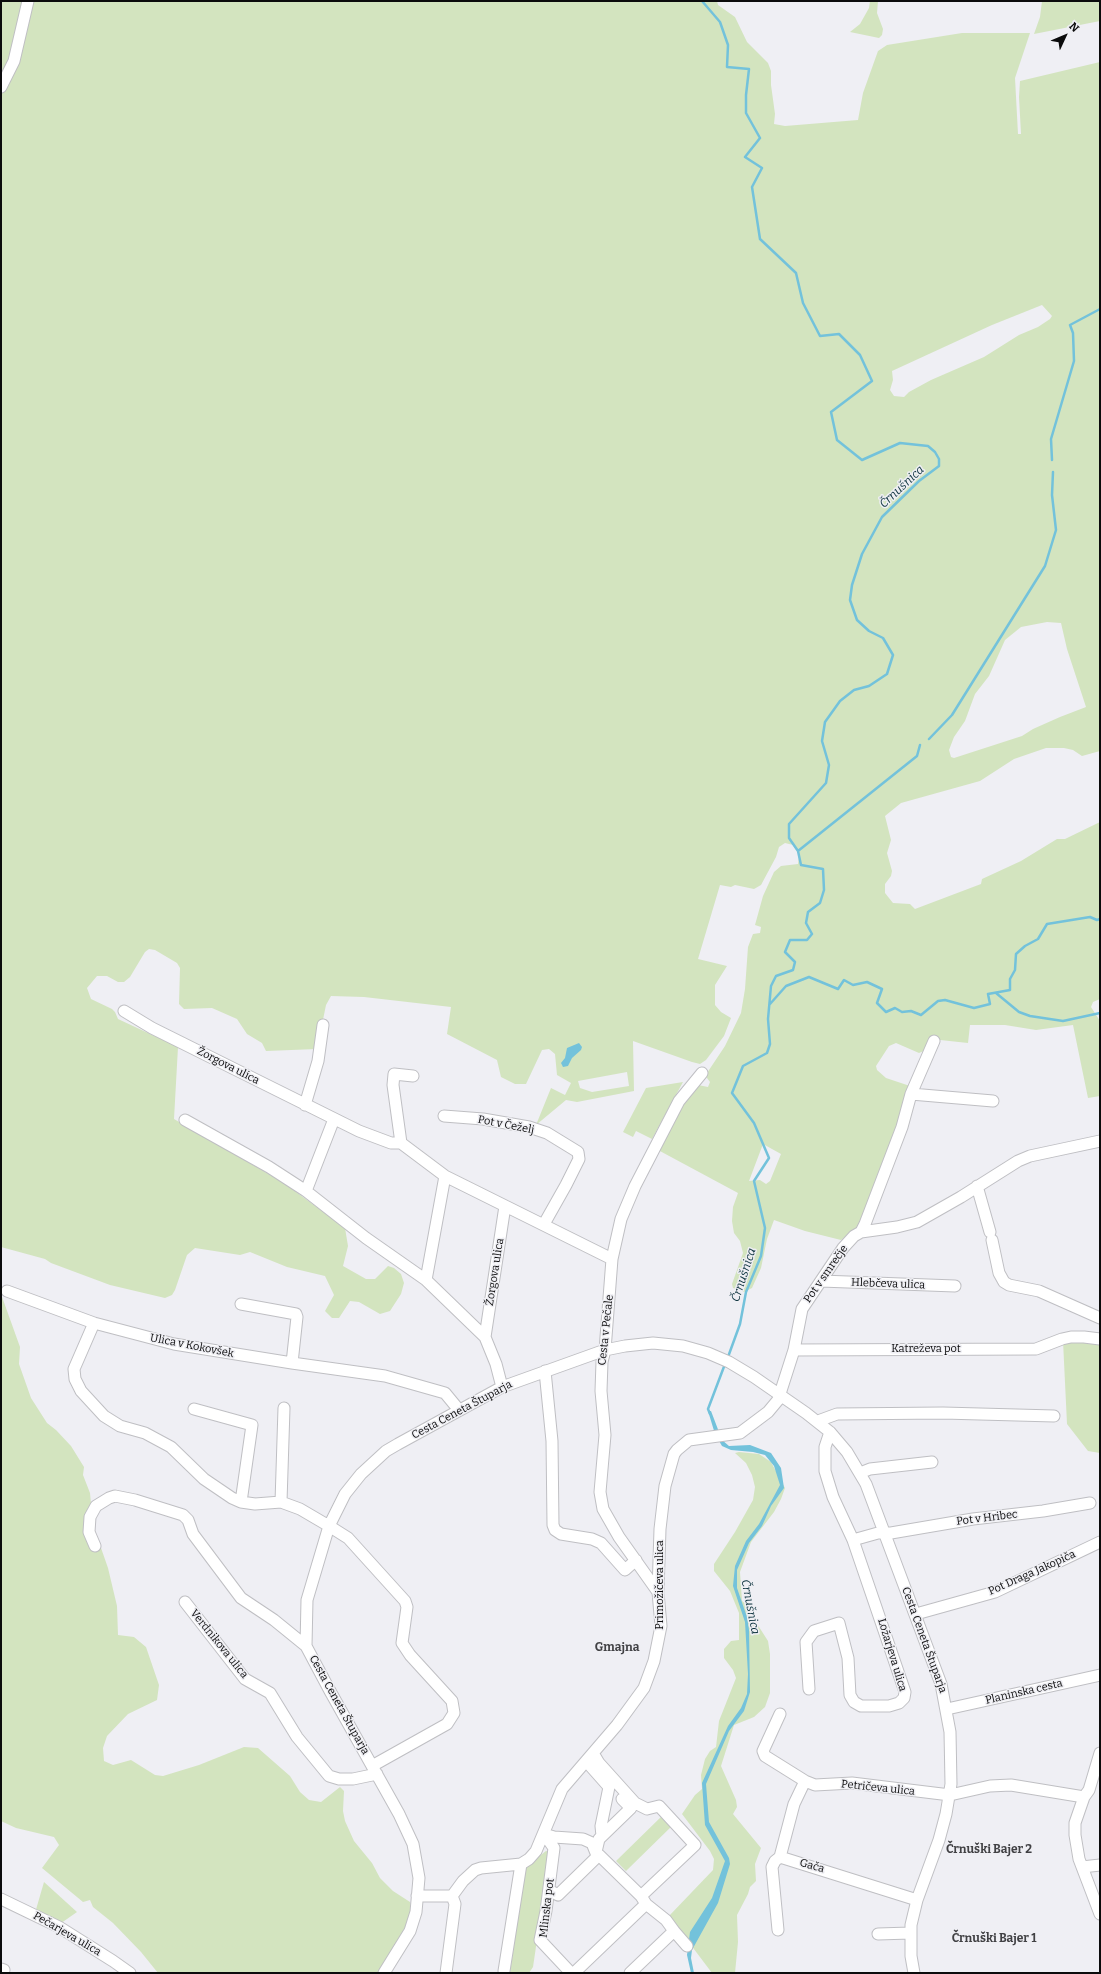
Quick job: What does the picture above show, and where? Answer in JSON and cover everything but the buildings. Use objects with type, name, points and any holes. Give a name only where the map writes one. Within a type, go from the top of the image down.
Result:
[{"type":"street","points":[[1,87],[14,61],[28,1]]},
{"type":"street","name":"Žorgova ulica","points":[[124,1011],[152,1028],[359,1131],[391,1143],[401,1142]]},
{"type":"street","points":[[305,1105],[318,1061],[323,1025]]},
{"type":"street","name":"Pot v smrečje","points":[[780,1394],[794,1350],[802,1309],[842,1248],[854,1236],[861,1232],[902,1127],[911,1094],[934,1042]]},
{"type":"street","name":"Cesta v Pečale","points":[[658,1592],[608,1520],[603,1508],[600,1492],[605,1435],[601,1391],[602,1362],[605,1350],[612,1259],[621,1219],[635,1186],[679,1101],[702,1073]]},
{"type":"street","points":[[413,1076],[394,1074],[393,1084],[401,1142],[445,1176],[612,1259]]},
{"type":"street","points":[[911,1094],[993,1101]]},
{"type":"street","name":"Pot v Čeželj","points":[[444,1116],[482,1119],[529,1127],[547,1134],[578,1152],[579,1159],[544,1224]]},
{"type":"street","points":[[306,1191],[334,1119]]},
{"type":"street","points":[[185,1120],[269,1167],[306,1191],[366,1238],[426,1280],[485,1337],[496,1364],[502,1387]]},
{"type":"street","points":[[861,1232],[897,1227],[917,1222],[1005,1168],[1030,1156],[1100,1141]]},
{"type":"street","points":[[426,1280],[445,1176]]},
{"type":"street","points":[[977,1186],[991,1236],[999,1273],[1004,1282],[1009,1285],[1039,1291],[1100,1318]]},
{"type":"street","name":"Žorgova ulica","points":[[485,1337],[505,1206]]},
{"type":"street","name":"Hlebčeva ulica","points":[[821,1281],[956,1286]]},
{"type":"street","name":"Ulica v Kokovšek","points":[[7,1291],[94,1323],[174,1344],[386,1376],[411,1382],[445,1393],[459,1410]]},
{"type":"street","points":[[241,1304],[296,1314],[297,1317],[292,1363]]},
{"type":"street","points":[[94,1323],[74,1369],[75,1379],[81,1391],[104,1416],[120,1426],[145,1433],[171,1446],[204,1479],[241,1502],[255,1504],[281,1502],[300,1509],[329,1526]]},
{"type":"street","name":"Katreževa pot","points":[[794,1350],[1036,1349],[1056,1341],[1084,1337],[1100,1339]]},
{"type":"street","name":"Cesta Ceneta Štuparja","points":[[384,1973],[410,1931],[419,1878],[413,1844],[399,1814],[306,1646],[307,1600],[329,1526],[345,1494],[361,1474],[377,1458],[398,1444],[459,1410],[502,1387],[605,1350],[640,1344],[664,1343],[696,1349],[726,1361],[780,1394],[818,1421],[830,1432],[847,1452],[860,1473],[885,1533],[941,1684],[947,1709],[952,1759],[950,1795],[942,1831],[917,1900],[910,1933],[911,1956],[914,1973]]},
{"type":"street","points":[[545,1371],[552,1442],[553,1525],[555,1530],[561,1534],[592,1539],[601,1543],[625,1570],[636,1560]]},
{"type":"street","name":"Primožičeva ulica","points":[[521,1864],[536,1852],[562,1789],[617,1725],[644,1688],[654,1661],[661,1626],[658,1592],[660,1529],[665,1486],[674,1454],[689,1440],[719,1437],[745,1430],[774,1406],[780,1394]]},
{"type":"street","points":[[281,1502],[284,1408]]},
{"type":"street","points":[[194,1409],[252,1425],[241,1502]]},
{"type":"street","points":[[818,1421],[838,1414],[943,1413],[1054,1416]]},
{"type":"street","points":[[830,1432],[825,1447],[825,1470],[833,1497],[852,1540]]},
{"type":"street","points":[[860,1473],[870,1469],[932,1462]]},
{"type":"street","points":[[95,1546],[89,1532],[90,1517],[96,1506],[114,1496],[135,1500],[183,1515],[188,1520],[193,1534],[241,1598],[274,1620],[306,1646]]},
{"type":"street","name":"Pot v Hribec","points":[[852,1540],[871,1534],[1090,1503]]},
{"type":"street","name":"Verdnikova ulica","points":[[185,1602],[246,1678],[270,1693],[297,1737],[329,1776],[338,1779],[353,1779],[374,1770],[447,1724],[452,1718],[454,1706],[452,1701],[410,1655],[402,1643],[407,1608],[405,1601],[348,1538],[329,1526]]},
{"type":"street","name":"Ložarjeva ulica","points":[[809,1689],[806,1642],[814,1631],[838,1624],[848,1658],[850,1695],[854,1702],[861,1706],[889,1706],[899,1703],[904,1698],[905,1692],[902,1681],[852,1540]]},
{"type":"street","name":"Pot Draga Jakopiča","points":[[916,1614],[994,1592],[1100,1542]]},
{"type":"street","name":"Planinska cesta","points":[[947,1709],[1100,1675]]},
{"type":"street","name":"Petričeva ulica","points":[[780,1714],[763,1751],[765,1756],[805,1781],[816,1785],[852,1783],[950,1795],[990,1786],[1011,1785],[1084,1797]]},
{"type":"street","points":[[1100,1753],[1089,1790],[1084,1797],[1074,1828],[1082,1867],[1100,1914]]},
{"type":"street","points":[[574,1973],[695,1845],[659,1806],[647,1809],[633,1806],[610,1786],[589,1757]]},
{"type":"street","points":[[589,1757],[599,1763],[633,1806]]},
{"type":"street","points":[[778,1930],[772,1867],[774,1861],[780,1857],[794,1804],[805,1781]]},
{"type":"street","points":[[602,1836],[601,1826],[610,1786]]},
{"type":"street","points":[[549,1890],[558,1895],[598,1854],[599,1839],[633,1806]]},
{"type":"street","points":[[544,1834],[554,1837],[583,1839],[592,1843],[598,1854],[643,1900],[666,1920],[687,1946]]},
{"type":"street","name":"Mlinska pot","points":[[544,1834],[554,1848],[549,1890],[540,1940],[571,1973]]},
{"type":"street","name":"Gača","points":[[780,1857],[917,1900]]},
{"type":"street","points":[[452,1896],[463,1881],[475,1870],[481,1868],[521,1864],[504,1971]]},
{"type":"street","points":[[1082,1867],[1100,1865]]},
{"type":"street","points":[[417,1896],[452,1896]]},
{"type":"street","points":[[446,1973],[455,1904],[452,1896]]},
{"type":"street","name":"Pečarjeva ulica","points":[[1,1899],[59,1928],[113,1960],[130,1973]]},
{"type":"street","points":[[630,1973],[674,1931]]},
{"type":"street","points":[[878,1934],[910,1933]]},
{"type":"green space","points":[[1,1],[22,1],[9,61],[1,76]]},
{"type":"green space","points":[[33,1],[717,1],[718,5],[735,17],[747,42],[768,63],[771,71],[771,85],[775,114],[774,124],[785,126],[858,120],[863,93],[878,51],[887,45],[962,33],[1030,33],[1015,78],[1018,134],[1021,134],[1019,97],[1020,81],[1100,62],[1100,751],[1082,756],[1073,750],[1064,748],[1046,748],[1014,759],[980,781],[901,803],[885,816],[891,840],[887,853],[892,871],[891,876],[885,884],[885,893],[893,903],[910,904],[915,909],[981,884],[982,879],[1021,861],[1057,839],[1065,839],[1100,822],[1100,999],[1093,1002],[1091,1007],[1100,1021],[1100,1096],[1088,1098],[1073,1025],[1036,1030],[1005,1025],[970,1025],[968,1043],[931,1039],[926,1050],[919,1053],[896,1043],[889,1046],[876,1066],[877,1070],[886,1078],[910,1086],[899,1124],[859,1226],[841,1240],[805,1231],[774,1220],[767,1239],[761,1268],[752,1288],[744,1292],[733,1288],[732,1284],[743,1253],[740,1241],[734,1233],[732,1221],[733,1207],[738,1193],[658,1150],[686,1100],[698,1085],[708,1087],[710,1082],[707,1078],[707,1073],[725,1046],[741,1013],[745,989],[748,947],[753,934],[760,933],[761,927],[755,925],[763,896],[774,872],[781,866],[798,864],[799,855],[793,845],[785,843],[779,847],[776,857],[761,885],[754,889],[735,885],[731,887],[720,885],[698,959],[727,966],[715,985],[715,1005],[721,1012],[731,1018],[724,1036],[706,1060],[700,1064],[692,1062],[633,1041],[634,1091],[577,1102],[566,1100],[536,1125],[551,1088],[565,1095],[571,1083],[557,1075],[555,1054],[549,1049],[542,1050],[526,1084],[515,1084],[501,1077],[497,1060],[447,1034],[451,1007],[364,997],[331,996],[326,1005],[317,1049],[266,1051],[262,1043],[247,1034],[237,1019],[212,1008],[184,1009],[179,1004],[180,968],[177,963],[155,950],[149,949],[145,952],[130,977],[124,982],[118,982],[107,976],[97,976],[87,988],[91,999],[112,1009],[118,1019],[178,1047],[174,1119],[284,1183],[345,1228],[348,1246],[343,1266],[366,1279],[375,1279],[388,1266],[394,1268],[401,1274],[404,1283],[401,1294],[390,1311],[380,1314],[359,1302],[350,1301],[339,1318],[332,1318],[325,1311],[334,1295],[325,1276],[287,1267],[250,1252],[240,1255],[195,1248],[187,1255],[172,1295],[165,1298],[110,1285],[51,1263],[45,1259],[1,1247],[1,93],[21,52]],"holes":[[[1042,305],[1052,316],[1038,327],[1019,335],[984,357],[931,380],[909,392],[904,397],[894,396],[890,390],[893,380],[892,371],[992,325]],[[1047,622],[1061,623],[1067,649],[1086,707],[1033,729],[1022,736],[954,758],[951,757],[949,750],[954,737],[965,721],[975,694],[989,676],[1005,640],[1021,627]],[[627,1072],[629,1086],[592,1092],[580,1088],[578,1081]],[[763,1144],[781,1154],[770,1181],[766,1184],[760,1180],[749,1181]]]},
{"type":"green space","points":[[870,1],[878,1],[877,13],[883,29],[882,35],[879,38],[850,32],[860,24],[869,8]]},
{"type":"green space","points":[[1042,1],[1100,1],[1100,21],[1034,34],[1040,17]]},
{"type":"green space","points":[[683,1082],[652,1139],[636,1131],[633,1137],[623,1132],[646,1088]]},
{"type":"green space","points":[[1,1294],[20,1347],[19,1364],[31,1398],[47,1423],[71,1446],[84,1467],[83,1475],[90,1493],[93,1525],[108,1568],[117,1606],[118,1635],[134,1637],[146,1647],[159,1685],[157,1700],[128,1714],[107,1736],[103,1748],[104,1761],[113,1765],[131,1760],[155,1775],[163,1776],[199,1765],[244,1747],[258,1748],[290,1776],[300,1792],[309,1800],[321,1802],[340,1787],[344,1791],[343,1811],[345,1821],[354,1841],[372,1863],[380,1878],[393,1891],[410,1902],[411,1910],[406,1926],[378,1973],[158,1973],[141,1952],[113,1923],[93,1907],[90,1900],[83,1902],[42,1868],[59,1845],[54,1837],[16,1828],[1,1821]]},
{"type":"green space","points":[[1063,1341],[1100,1341],[1100,1453],[1088,1451],[1067,1424]]},
{"type":"green space","points":[[735,1453],[759,1454],[771,1462],[785,1488],[774,1512],[751,1542],[740,1572],[742,1601],[752,1609],[754,1619],[768,1641],[770,1654],[770,1693],[765,1707],[754,1717],[734,1725],[721,1766],[736,1800],[737,1807],[733,1814],[761,1848],[755,1864],[756,1881],[750,1887],[737,1915],[738,1942],[735,1973],[712,1973],[669,1916],[713,1870],[714,1859],[710,1851],[682,1814],[695,1795],[702,1789],[701,1775],[705,1759],[710,1751],[716,1747],[719,1721],[736,1678],[733,1670],[724,1658],[724,1649],[731,1641],[739,1640],[739,1613],[730,1591],[714,1571],[714,1564],[735,1532],[753,1500],[755,1487],[752,1475],[746,1463]]},
{"type":"green space","points":[[664,1814],[674,1824],[626,1871],[616,1861]]},
{"type":"green space","points":[[546,1851],[550,1852],[533,1967],[529,1973],[510,1973],[525,1869]]},
{"type":"green space","points":[[44,1882],[77,1912],[57,1926],[35,1913]]},
{"type":"water","points":[[579,1043],[582,1047],[581,1050],[572,1058],[568,1066],[563,1067],[561,1063],[565,1058],[567,1048]]},
{"type":"water","name":"Črnušnica","points":[[708,1411],[711,1411],[722,1440],[729,1446],[750,1445],[771,1453],[781,1468],[784,1488],[771,1506],[762,1526],[749,1543],[737,1570],[737,1588],[747,1617],[749,1630],[750,1692],[744,1711],[729,1731],[706,1784],[709,1822],[729,1858],[730,1864],[718,1903],[692,1950],[691,1958],[694,1973],[691,1973],[687,1955],[690,1932],[712,1898],[725,1861],[705,1825],[702,1783],[728,1726],[741,1708],[747,1694],[748,1674],[745,1622],[733,1586],[735,1566],[746,1541],[759,1524],[780,1485],[774,1466],[765,1455],[753,1452],[731,1450],[722,1446],[715,1434]]},
{"type":"waterway","name":"Črnušnica","points":[[702,1],[720,22],[728,45],[727,67],[749,69],[746,95],[746,113],[760,138],[745,157],[762,168],[752,187],[760,239],[796,273],[803,303],[820,336],[839,334],[860,355],[872,381],[831,412],[837,440],[862,460],[900,443],[928,446],[935,452],[939,459],[939,466],[919,481],[882,517],[862,554],[852,585],[850,600],[857,620],[869,631],[883,638],[893,655],[887,674],[869,686],[854,690],[840,701],[825,722],[822,741],[829,765],[826,783],[789,824],[789,838],[798,851],[801,865],[823,869],[824,890],[820,903],[808,912],[806,923],[812,934],[807,940],[790,940],[785,952],[795,962],[793,970],[776,976],[771,986],[768,1019],[770,1044],[767,1053],[743,1066],[732,1093],[754,1123],[769,1158],[754,1181],[765,1228],[761,1256],[746,1292],[740,1324],[728,1357]]},
{"type":"waterway","points":[[1052,460],[1051,439],[1074,361],[1073,333],[1070,325],[1100,309]]},
{"type":"waterway","points":[[929,739],[952,715],[1045,566],[1056,530],[1052,495],[1053,472]]},
{"type":"waterway","points":[[798,851],[917,756],[920,745]]},
{"type":"waterway","points":[[770,1004],[786,986],[809,977],[838,989],[844,980],[853,985],[867,982],[882,989],[877,1003],[886,1012],[895,1008],[902,1012],[911,1011],[921,1015],[938,1001],[945,1000],[974,1008],[990,1004],[988,994],[1010,990],[1010,979],[1015,970],[1016,954],[1025,946],[1038,939],[1047,924],[1090,917],[1097,920],[1100,919]]},
{"type":"waterway","points":[[996,993],[1019,1012],[1030,1016],[1063,1021],[1100,1013]]},
{"type":"waterway","name":"Črnušnica","points":[[710,1414],[708,1409],[725,1364]]},
{"type":"district","name":"Gmajna","points":[[617,1648]]},
{"type":"district","name":"Črnuški Bajer 2","points":[[989,1850]]},
{"type":"district","name":"Črnuški Bajer 1","points":[[994,1939]]}]
